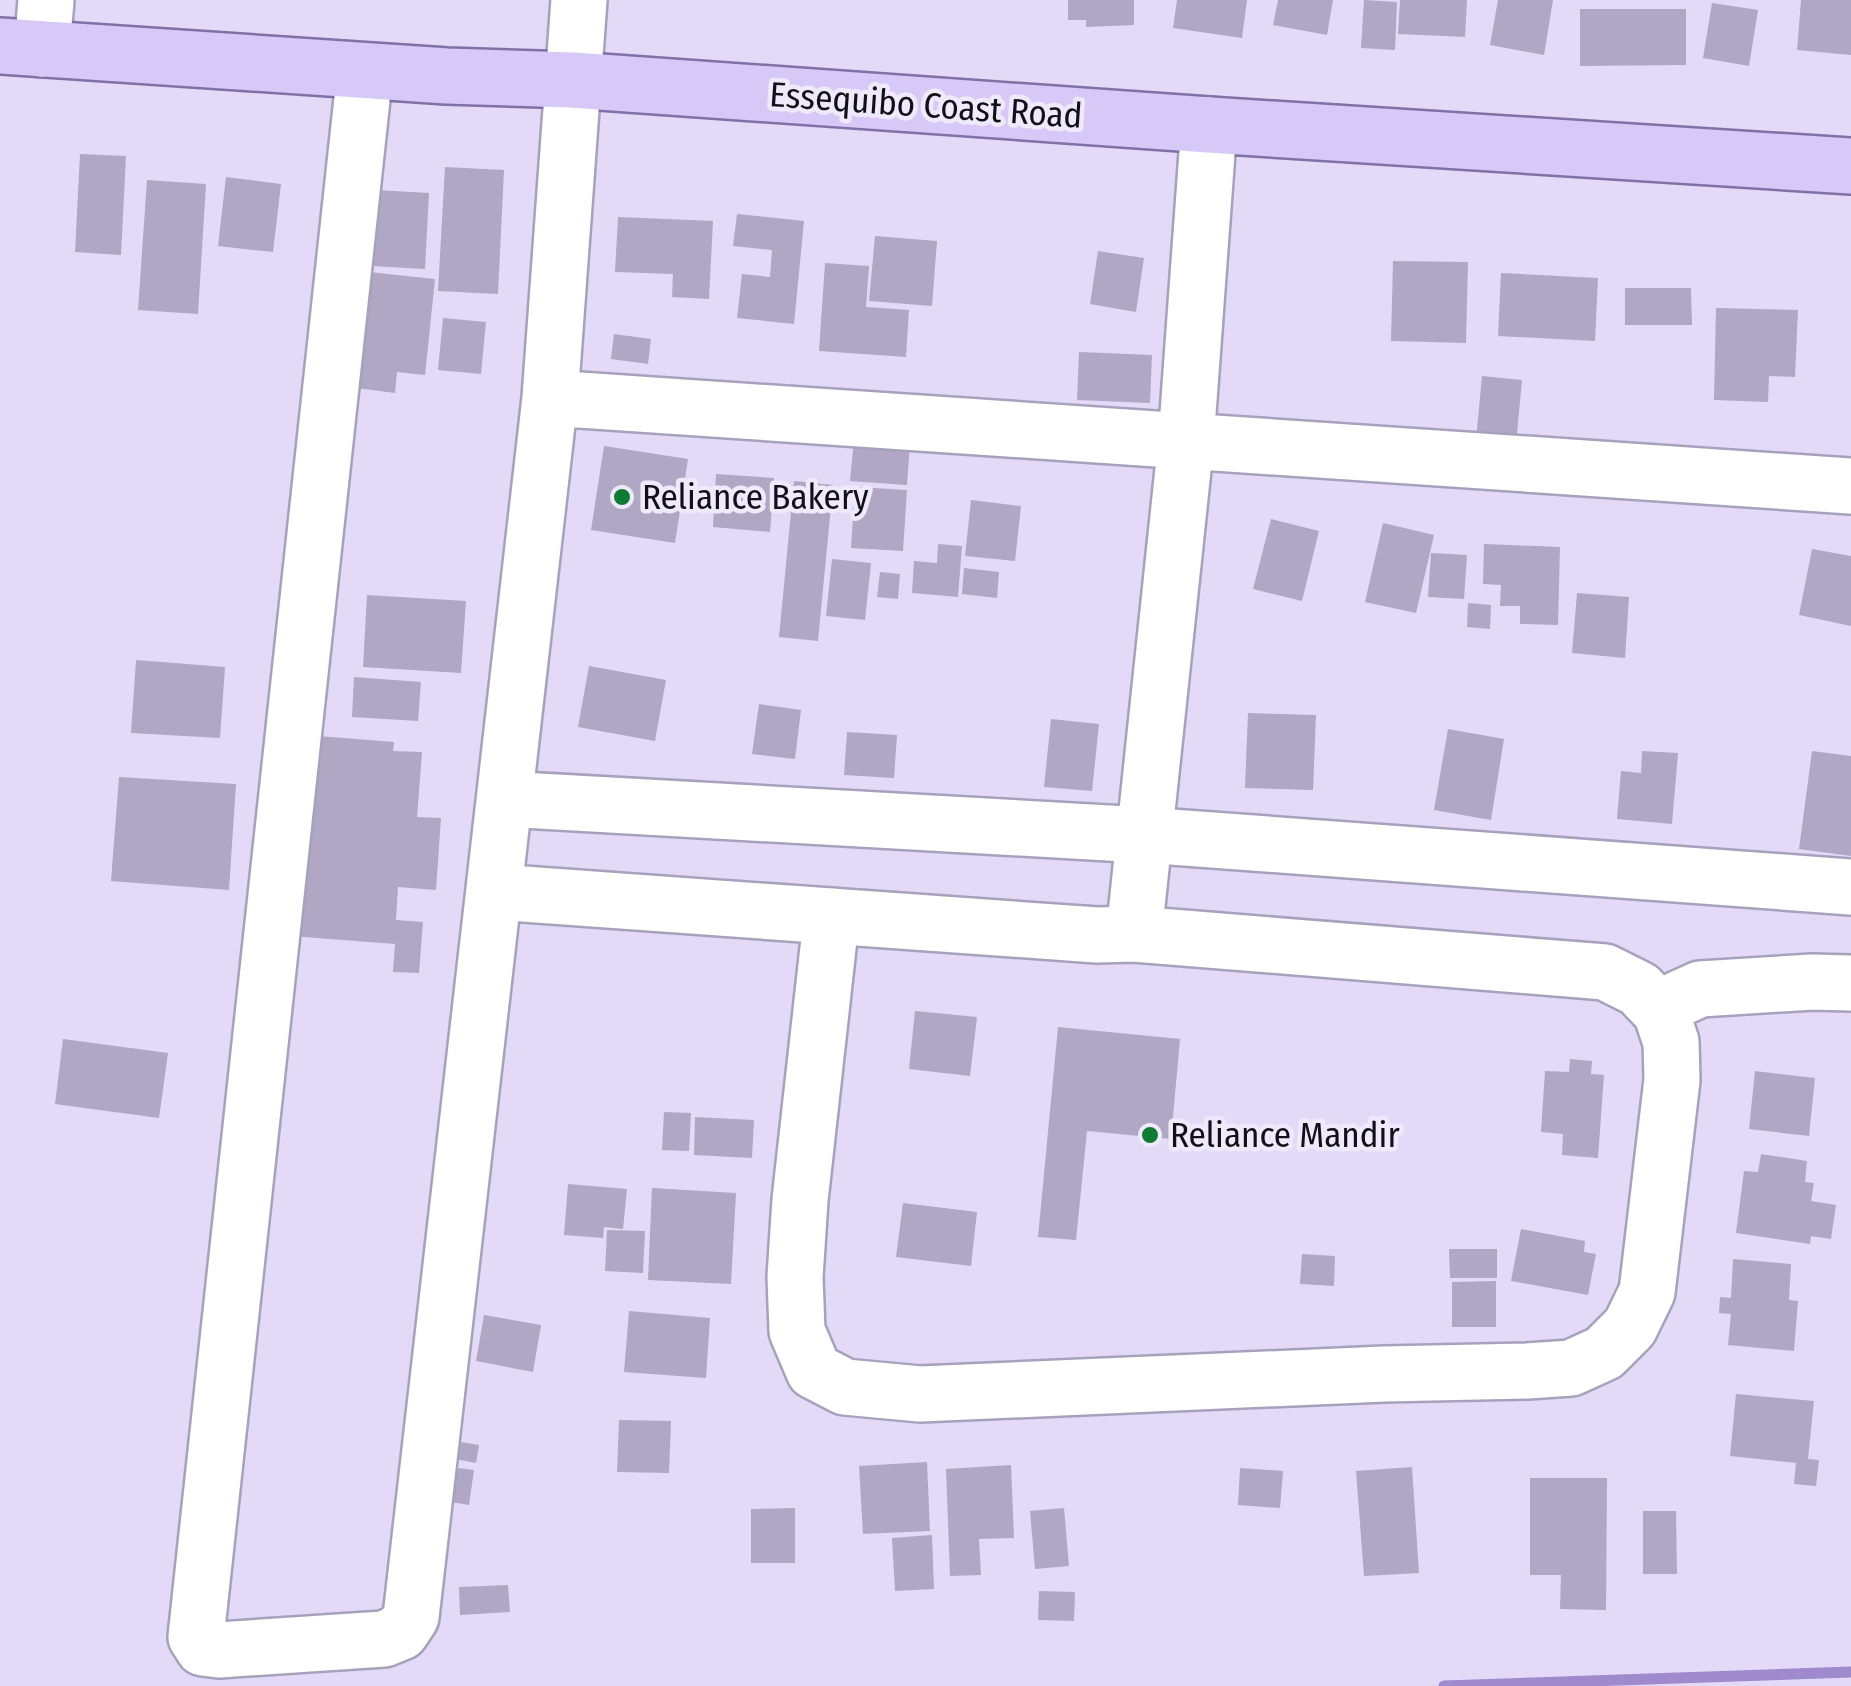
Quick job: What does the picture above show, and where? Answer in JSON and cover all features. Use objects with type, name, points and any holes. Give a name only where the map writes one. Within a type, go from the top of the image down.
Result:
[{"type":"main road","name":"Essequibo Coast Road","points":[[29,32],[365,70],[572,80],[1851,166]]},
{"type":"street","points":[[365,70],[196,1637],[203,1648],[219,1650],[384,1640],[401,1632],[410,1617],[550,398],[579,0]]},
{"type":"street","points":[[1134,934],[1186,441],[1210,125]]},
{"type":"street","points":[[550,398],[1851,486]]},
{"type":"street","points":[[505,799],[1144,834],[1851,887]]},
{"type":"street","points":[[495,892],[833,916],[1097,935],[1134,934],[1606,972],[1638,989],[1660,1012],[1671,1042],[1672,1080],[1647,1292],[1630,1327],[1604,1353],[1570,1368],[920,1394],[845,1387],[814,1371],[796,1330],[795,1313],[800,1200],[833,916]]},
{"type":"street","points":[[1660,1012],[1700,989],[1851,983]]},
{"type":"building","points":[[1068,0],[1134,0],[1134,25],[1086,27],[1086,20],[1068,20]]},
{"type":"building","points":[[1177,0],[1247,0],[1242,38],[1173,28]]},
{"type":"building","points":[[1278,0],[1333,0],[1327,35],[1273,25]]},
{"type":"building","points":[[1364,0],[1397,2],[1395,50],[1361,48]]},
{"type":"building","points":[[1400,0],[1467,0],[1465,37],[1398,34]]},
{"type":"building","points":[[1498,0],[1553,0],[1544,55],[1490,45]]},
{"type":"building","points":[[1801,0],[1851,0],[1851,55],[1797,50]]},
{"type":"building","points":[[1712,3],[1758,10],[1749,66],[1703,58]]},
{"type":"building","points":[[1580,9],[1686,9],[1686,65],[1580,66]]},
{"type":"building","points":[[80,154],[126,156],[121,255],[75,252]]},
{"type":"building","points":[[445,167],[504,170],[498,294],[438,291]]},
{"type":"building","points":[[226,177],[281,184],[273,252],[218,246]]},
{"type":"building","points":[[147,180],[206,184],[198,314],[138,310]]},
{"type":"building","points":[[376,190],[429,193],[425,269],[372,266]]},
{"type":"building","points":[[737,214],[804,221],[794,324],[737,318],[742,274],[770,277],[772,250],[733,246]]},
{"type":"building","points":[[618,217],[713,221],[709,299],[672,297],[673,274],[615,272]]},
{"type":"building","points":[[875,236],[937,241],[932,306],[869,301]]},
{"type":"building","points":[[1098,251],[1144,258],[1136,312],[1090,304]]},
{"type":"building","points":[[1393,261],[1468,262],[1466,343],[1391,341]]},
{"type":"building","points":[[825,263],[869,266],[866,307],[909,310],[906,357],[819,351]]},
{"type":"building","points":[[369,272],[435,279],[425,375],[397,372],[395,393],[356,388]]},
{"type":"building","points":[[1501,273],[1598,278],[1595,341],[1498,336]]},
{"type":"building","points":[[1625,288],[1691,288],[1692,325],[1625,325]]},
{"type":"building","points":[[1716,308],[1798,310],[1795,377],[1769,376],[1768,402],[1714,400]]},
{"type":"building","points":[[443,318],[486,322],[481,374],[438,370]]},
{"type":"building","points":[[614,334],[651,339],[648,364],[611,359]]},
{"type":"building","points":[[1079,352],[1152,355],[1150,403],[1077,400]]},
{"type":"building","points":[[1482,376],[1522,380],[1516,444],[1476,440]]},
{"type":"building","points":[[854,439],[910,443],[907,485],[850,481]]},
{"type":"building","points":[[604,446],[688,459],[675,543],[591,530]]},
{"type":"building","points":[[716,474],[774,478],[770,532],[713,527]]},
{"type":"building","points":[[794,481],[833,485],[818,641],[779,637]]},
{"type":"building","points":[[855,487],[907,490],[903,551],[851,548]]},
{"type":"building","points":[[971,500],[1021,506],[1015,561],[965,556]]},
{"type":"building","points":[[1271,519],[1319,531],[1302,601],[1253,589]]},
{"type":"building","points":[[1383,523],[1434,535],[1416,613],[1365,602]]},
{"type":"building","points":[[938,544],[962,546],[958,597],[912,593],[914,561],[937,563]]},
{"type":"building","points":[[1484,544],[1560,547],[1558,625],[1520,624],[1520,606],[1500,606],[1501,585],[1483,584]]},
{"type":"building","points":[[1812,549],[1851,556],[1851,626],[1799,615]]},
{"type":"building","points":[[1431,553],[1467,555],[1464,599],[1428,597]]},
{"type":"building","points":[[832,559],[871,563],[865,620],[826,616]]},
{"type":"building","points":[[964,568],[999,572],[997,598],[962,594]]},
{"type":"building","points":[[880,572],[900,574],[898,599],[877,597]]},
{"type":"building","points":[[1577,593],[1629,597],[1625,658],[1572,653]]},
{"type":"building","points":[[367,595],[466,601],[461,673],[363,667]]},
{"type":"building","points":[[1468,603],[1491,605],[1490,629],[1467,627]]},
{"type":"building","points":[[136,660],[225,667],[220,738],[131,733]]},
{"type":"building","points":[[589,666],[666,680],[655,741],[578,727]]},
{"type":"building","points":[[354,677],[421,682],[418,721],[352,717]]},
{"type":"building","points":[[759,704],[801,710],[795,759],[752,754]]},
{"type":"building","points":[[1248,713],[1316,715],[1313,790],[1245,788]]},
{"type":"building","points":[[1051,719],[1099,724],[1092,791],[1044,787]]},
{"type":"building","points":[[1448,729],[1504,739],[1491,820],[1434,810]]},
{"type":"building","points":[[847,732],[897,735],[894,778],[844,775]]},
{"type":"building","points":[[306,735],[394,742],[393,751],[422,752],[417,817],[441,818],[436,890],[398,887],[396,920],[423,922],[419,973],[393,972],[395,944],[291,936]]},
{"type":"building","points":[[1642,751],[1678,753],[1672,824],[1617,819],[1621,771],[1641,773]]},
{"type":"building","points":[[1812,751],[1851,756],[1851,856],[1799,849]]},
{"type":"building","points":[[119,777],[236,784],[229,890],[111,881]]},
{"type":"building","points":[[915,1011],[977,1017],[970,1076],[909,1069]]},
{"type":"building","name":"Reliance Mandir","points":[[1058,1027],[1180,1039],[1171,1139],[1087,1131],[1076,1240],[1038,1237]]},
{"type":"building","points":[[63,1039],[168,1053],[159,1118],[55,1104]]},
{"type":"building","points":[[1570,1059],[1592,1061],[1591,1074],[1604,1075],[1598,1158],[1562,1155],[1563,1134],[1541,1132],[1545,1071],[1569,1072]]},
{"type":"building","points":[[1755,1071],[1815,1078],[1809,1136],[1749,1129]]},
{"type":"building","points":[[664,1112],[691,1113],[689,1151],[662,1150]]},
{"type":"building","points":[[695,1117],[754,1120],[752,1158],[694,1155]]},
{"type":"building","points":[[1761,1154],[1807,1161],[1805,1182],[1814,1183],[1811,1201],[1836,1205],[1831,1239],[1811,1236],[1810,1244],[1736,1233],[1744,1171],[1758,1172]]},
{"type":"building","points":[[568,1184],[627,1189],[623,1229],[604,1227],[603,1238],[564,1235]]},
{"type":"building","points":[[652,1188],[736,1193],[731,1284],[648,1280]]},
{"type":"building","points":[[903,1203],[977,1212],[971,1266],[896,1257]]},
{"type":"building","points":[[1521,1229],[1585,1241],[1584,1252],[1596,1254],[1588,1295],[1511,1281]]},
{"type":"building","points":[[607,1230],[645,1231],[643,1273],[605,1271]]},
{"type":"building","points":[[1449,1249],[1497,1249],[1497,1278],[1450,1278]]},
{"type":"building","points":[[1302,1254],[1335,1256],[1334,1286],[1300,1284]]},
{"type":"building","points":[[1733,1259],[1791,1264],[1789,1300],[1798,1301],[1794,1351],[1728,1345],[1731,1314],[1719,1313],[1720,1297],[1731,1298]]},
{"type":"building","points":[[1496,1281],[1496,1327],[1452,1327],[1452,1282]]},
{"type":"building","points":[[629,1311],[710,1318],[706,1378],[624,1372]]},
{"type":"building","points":[[484,1315],[541,1325],[533,1372],[476,1361]]},
{"type":"building","points":[[1736,1394],[1814,1401],[1808,1459],[1819,1460],[1816,1486],[1794,1484],[1796,1463],[1730,1456]]},
{"type":"building","points":[[619,1420],[671,1421],[669,1473],[617,1472]]},
{"type":"building","points":[[448,1440],[479,1445],[476,1463],[445,1457]]},
{"type":"building","points":[[927,1462],[930,1531],[863,1534],[859,1466]]},
{"type":"building","points":[[1011,1465],[1014,1538],[979,1539],[981,1575],[950,1576],[946,1469]]},
{"type":"building","points":[[450,1467],[474,1470],[469,1505],[445,1501]]},
{"type":"building","points":[[1412,1467],[1419,1573],[1364,1576],[1356,1471]]},
{"type":"building","points":[[1240,1468],[1283,1471],[1280,1508],[1238,1505]]},
{"type":"building","points":[[1530,1478],[1607,1478],[1606,1610],[1560,1609],[1561,1575],[1530,1575]]},
{"type":"building","points":[[795,1508],[795,1563],[751,1563],[751,1509]]},
{"type":"building","points":[[1064,1508],[1069,1566],[1035,1569],[1030,1511]]},
{"type":"building","points":[[1643,1511],[1676,1511],[1677,1574],[1643,1574]]},
{"type":"building","points":[[932,1535],[934,1589],[895,1591],[892,1538]]},
{"type":"building","points":[[508,1585],[510,1612],[460,1615],[459,1587]]},
{"type":"building","points":[[1039,1591],[1075,1592],[1074,1621],[1038,1620]]},
{"type":"waterway","points":[[1444,1686],[1851,1672]]},
{"type":"place","name":"Reliance Bakery","points":[[622,497]]},
{"type":"place","name":"Reliance Mandir","points":[[1150,1135]]}]
